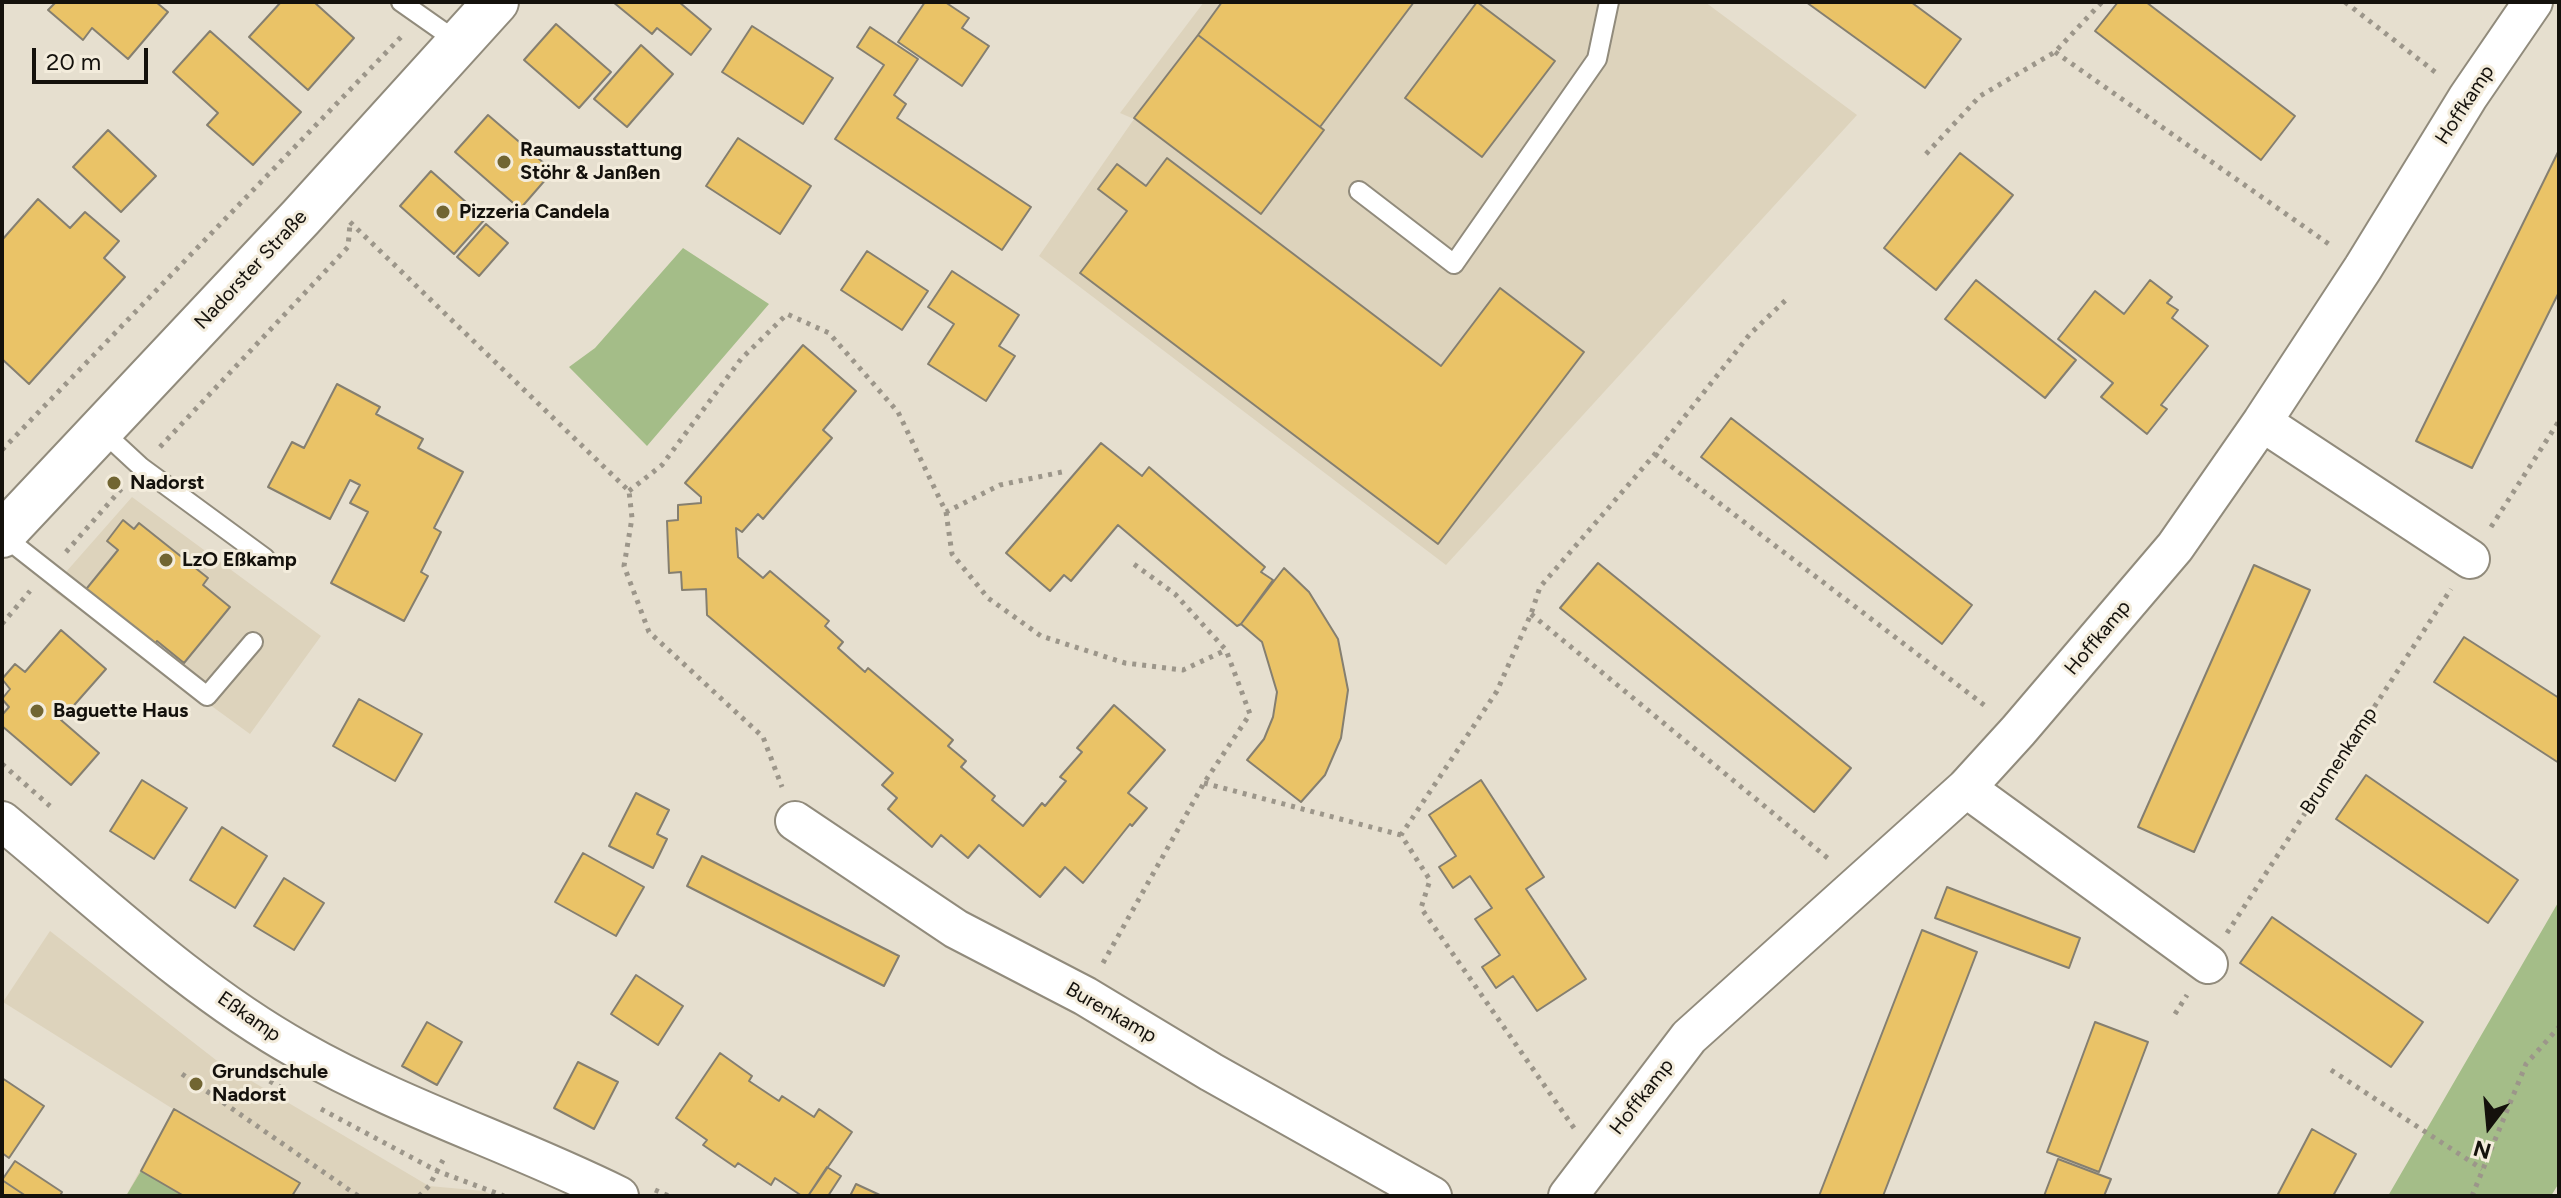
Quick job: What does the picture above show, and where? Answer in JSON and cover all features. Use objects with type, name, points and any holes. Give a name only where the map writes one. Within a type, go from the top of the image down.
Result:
[{"type":"street","name":"Nadorster Straße","points":[[2,535],[101,430],[344,209],[458,42],[496,2]]},
{"type":"street","name":"Hoffkamp","points":[[1568,1196],[1689,1037],[1966,788],[2175,547],[2262,422],[2363,268],[2468,97],[2534,2]]},
{"type":"street","points":[[2534,2],[2559,19]]},
{"type":"street","points":[[2262,422],[2470,559]]},
{"type":"street","points":[[1966,788],[2208,964]]},
{"type":"street","name":"Eßkamp","points":[[2,821],[172,961],[290,1045],[460,1128],[631,1190]]},
{"type":"street","name":"Burenkamp","points":[[795,821],[956,929],[1085,996],[1211,1072],[1432,1196]]},
{"type":"lane","points":[[401,2],[458,42]]},
{"type":"lane","points":[[1359,191],[1454,264],[1597,59],[1609,2]]},
{"type":"lane","points":[[101,430],[141,467],[265,558]]},
{"type":"lane","points":[[2,535],[207,696],[253,642]]},
{"type":"path","points":[[1926,154],[1980,96],[2055,52],[2102,2]]},
{"type":"path","points":[[2345,2],[2468,97]]},
{"type":"path","points":[[2,450],[422,16]]},
{"type":"path","points":[[2055,52],[2363,268]]},
{"type":"path","points":[[2,624],[141,467],[348,247],[344,209]]},
{"type":"path","points":[[344,209],[629,491],[632,518],[624,566],[649,632],[763,737],[795,821]]},
{"type":"path","points":[[1401,835],[1497,691],[1540,587],[1655,454],[1750,334],[1789,297]]},
{"type":"path","points":[[629,491],[662,465],[741,359],[787,314],[829,333],[898,412],[946,512],[952,554],[988,598],[1041,636],[1125,663],[1183,670],[1226,650]]},
{"type":"path","name":"Brunnenkamp","points":[[2175,1014],[2559,421]]},
{"type":"path","points":[[1655,454],[2018,731]]},
{"type":"path","points":[[946,512],[1000,485],[1062,472]]},
{"type":"path","points":[[1085,996],[1204,783],[1250,714],[1226,650],[1175,594],[1131,562]]},
{"type":"path","points":[[1531,614],[1859,884]]},
{"type":"path","points":[[2,764],[59,815]]},
{"type":"path","points":[[1204,783],[1401,835],[1430,880],[1421,908],[1595,1158]]},
{"type":"path","points":[[2472,1196],[2526,1064],[2559,1027]]},
{"type":"path","points":[[2331,1070],[2482,1169]]},
{"type":"path","points":[[182,1074],[358,1196]]},
{"type":"path","points":[[631,1190],[669,1196]]},
{"type":"shaded area","points":[[1204,2],[1705,2],[1857,115],[1446,565],[1039,256],[1134,119],[1120,113]]},
{"type":"shaded area","points":[[132,497],[321,636],[250,734],[51,589]]},
{"type":"shaded area","name":"Grundschule Nadorst","points":[[50,931],[216,1060],[429,1186],[484,1191],[494,1196],[126,1196],[173,1109],[3,1002]]},
{"type":"green space","points":[[683,248],[769,304],[647,446],[569,367],[595,348]]},
{"type":"green space","points":[[2559,901],[2559,1183],[2551,1196],[2388,1196]]},
{"type":"green space","points":[[141,1171],[184,1196],[126,1196]]},
{"type":"building","points":[[56,2],[156,2],[168,12],[128,59],[92,28],[83,40],[48,10]]},
{"type":"building","points":[[281,2],[314,2],[354,38],[308,90],[249,37]]},
{"type":"building","points":[[613,2],[679,2],[711,29],[691,55],[657,28],[652,34]]},
{"type":"building","points":[[925,2],[945,2],[969,18],[962,28],[989,46],[962,86],[898,42]]},
{"type":"building","points":[[1222,2],[1414,2],[1320,127],[1198,35]]},
{"type":"building","points":[[1477,2],[1555,61],[1482,157],[1405,98]]},
{"type":"building","points":[[1806,2],[1911,2],[1961,39],[1925,88]]},
{"type":"building","points":[[2118,2],[2146,2],[2295,116],[2261,160],[2095,31]]},
{"type":"building","points":[[556,24],[611,72],[579,108],[524,60]]},
{"type":"building","points":[[752,26],[833,78],[803,124],[722,72]]},
{"type":"building","points":[[870,27],[918,59],[894,95],[906,104],[897,118],[1031,207],[1002,250],[835,139],[884,65],[857,47]]},
{"type":"building","points":[[210,31],[301,112],[253,165],[207,125],[218,113],[173,72]]},
{"type":"building","points":[[1198,35],[1324,130],[1261,214],[1134,118]]},
{"type":"building","points":[[641,45],[673,74],[627,127],[594,99]]},
{"type":"building","name":"Raumausstattung Stöhr & Janßen","points":[[488,115],[553,171],[520,209],[455,152]]},
{"type":"building","points":[[108,130],[156,176],[121,212],[73,167]]},
{"type":"building","points":[[738,138],[811,186],[780,234],[706,186]]},
{"type":"building","points":[[2559,150],[2559,292],[2472,468],[2416,441]]},
{"type":"building","points":[[1960,153],[2013,195],[1936,290],[1884,248]]},
{"type":"building","points":[[1167,158],[1441,366],[1500,288],[1584,352],[1438,544],[1080,273],[1127,211],[1098,189],[1117,164],[1146,186]]},
{"type":"building","name":"Pizzeria Candela","points":[[431,171],[485,219],[454,254],[400,206]]},
{"type":"building","points":[[38,199],[70,228],[85,212],[119,241],[104,258],[125,277],[29,384],[2,359],[2,240]]},
{"type":"building","points":[[486,224],[508,243],[479,276],[457,257]]},
{"type":"building","points":[[867,251],[928,291],[902,330],[841,290]]},
{"type":"building","points":[[952,271],[1019,315],[999,346],[1015,356],[986,401],[928,364],[954,324],[928,307]]},
{"type":"building","points":[[1976,280],[2076,360],[2045,398],[1945,319]]},
{"type":"building","points":[[2150,280],[2172,297],[2167,303],[2178,310],[2172,318],[2208,346],[2161,405],[2167,409],[2147,434],[2101,397],[2113,383],[2058,339],[2095,291],[2124,314]]},
{"type":"building","points":[[803,345],[856,391],[823,430],[832,438],[763,519],[758,514],[742,532],[736,528],[738,557],[763,578],[770,571],[829,621],[825,626],[843,642],[838,648],[865,672],[868,668],[953,740],[948,746],[966,761],[961,767],[995,796],[992,800],[1023,826],[1066,781],[1060,777],[1082,752],[1077,748],[1114,705],[1165,750],[1128,793],[1147,808],[1132,826],[1130,824],[1083,883],[1065,867],[1040,897],[979,845],[968,858],[941,835],[932,847],[888,809],[897,798],[882,785],[893,773],[707,615],[706,589],[682,590],[681,572],[669,573],[667,521],[678,520],[678,505],[701,503],[701,497],[685,483]]},
{"type":"building","points":[[337,384],[380,407],[376,414],[423,439],[418,448],[463,472],[434,528],[441,532],[421,572],[428,576],[404,621],[331,583],[368,512],[350,503],[360,485],[350,480],[330,519],[268,487],[292,442],[304,448]]},
{"type":"building","points":[[1731,418],[1972,605],[1942,644],[1701,457]]},
{"type":"building","points":[[1101,443],[1142,476],[1149,467],[1265,567],[1261,572],[1273,580],[1241,624],[1237,626],[1118,525],[1071,581],[1064,575],[1050,591],[1006,553]]},
{"type":"building","points":[[123,520],[134,529],[139,523],[208,578],[203,585],[230,607],[184,663],[157,641],[152,648],[83,593],[118,550],[107,541]]},
{"type":"building","points":[[1598,563],[1851,768],[1814,812],[1560,608]]},
{"type":"building","points":[[2254,565],[2310,590],[2194,852],[2138,827]]},
{"type":"building","points":[[1284,568],[1309,592],[1338,639],[1348,690],[1341,738],[1325,775],[1301,802],[1247,760],[1264,739],[1273,717],[1277,692],[1262,642],[1241,624]]},
{"type":"building","name":"Baguette Haus","points":[[61,630],[106,669],[61,720],[99,753],[71,785],[2,726],[2,715],[9,707],[2,699],[10,689],[2,679],[15,664],[25,672]]},
{"type":"building","points":[[2464,637],[2559,698],[2559,763],[2434,682]]},
{"type":"building","points":[[359,699],[422,734],[395,781],[333,746]]},
{"type":"building","points":[[2366,775],[2518,880],[2488,923],[2336,819]]},
{"type":"building","points":[[142,780],[187,808],[154,859],[110,831]]},
{"type":"building","points":[[1481,780],[1544,877],[1526,889],[1586,979],[1537,1011],[1513,976],[1496,988],[1482,967],[1500,955],[1475,919],[1492,908],[1470,876],[1453,888],[1439,867],[1456,856],[1429,815]]},
{"type":"building","points":[[636,793],[669,810],[657,834],[667,839],[653,868],[609,846]]},
{"type":"building","points":[[222,827],[267,856],[235,908],[190,880]]},
{"type":"building","points":[[583,853],[644,887],[616,936],[555,902]]},
{"type":"building","points":[[702,856],[899,956],[884,986],[687,886]]},
{"type":"building","points":[[284,878],[324,903],[294,950],[254,926]]},
{"type":"building","points":[[1947,887],[2080,938],[2069,968],[1935,918]]},
{"type":"building","points":[[2272,917],[2423,1022],[2391,1067],[2240,963]]},
{"type":"building","points":[[1922,930],[1977,952],[1883,1196],[1819,1196]]},
{"type":"building","points":[[636,975],[683,1006],[658,1045],[611,1014]]},
{"type":"building","points":[[427,1022],[462,1042],[437,1085],[402,1066]]},
{"type":"building","points":[[2095,1022],[2148,1042],[2099,1172],[2047,1152]]},
{"type":"building","points":[[720,1053],[752,1076],[749,1081],[779,1101],[782,1096],[814,1117],[819,1109],[852,1132],[808,1196],[802,1196],[775,1178],[771,1185],[738,1163],[735,1167],[703,1145],[707,1140],[676,1118]]},
{"type":"building","points":[[578,1062],[618,1082],[594,1129],[554,1108]]},
{"type":"building","points":[[2,1078],[44,1106],[9,1158],[2,1153]]},
{"type":"building","points":[[174,1109],[300,1183],[292,1196],[184,1196],[141,1171]]},
{"type":"building","points":[[2312,1129],[2356,1154],[2333,1196],[2277,1196]]},
{"type":"building","points":[[2058,1159],[2111,1179],[2104,1196],[2044,1196]]},
{"type":"building","points":[[15,1161],[62,1192],[60,1196],[26,1196],[2,1180]]},
{"type":"building","points":[[827,1167],[841,1176],[828,1196],[808,1196]]},
{"type":"building","points":[[2,1180],[26,1196],[2,1196]]},
{"type":"building","points":[[856,1184],[882,1196],[850,1196]]},
{"type":"place","name":"Raumausstattung Stöhr & Janßen","points":[[504,162]]},
{"type":"place","name":"Pizzeria Candela","points":[[443,212]]},
{"type":"place","name":"Nadorst","points":[[114,483]]},
{"type":"place","name":"LzO Eßkamp","points":[[166,560]]},
{"type":"place","name":"Baguette Haus","points":[[37,711]]},
{"type":"place","name":"Grundschule Nadorst","points":[[196,1084]]}]
